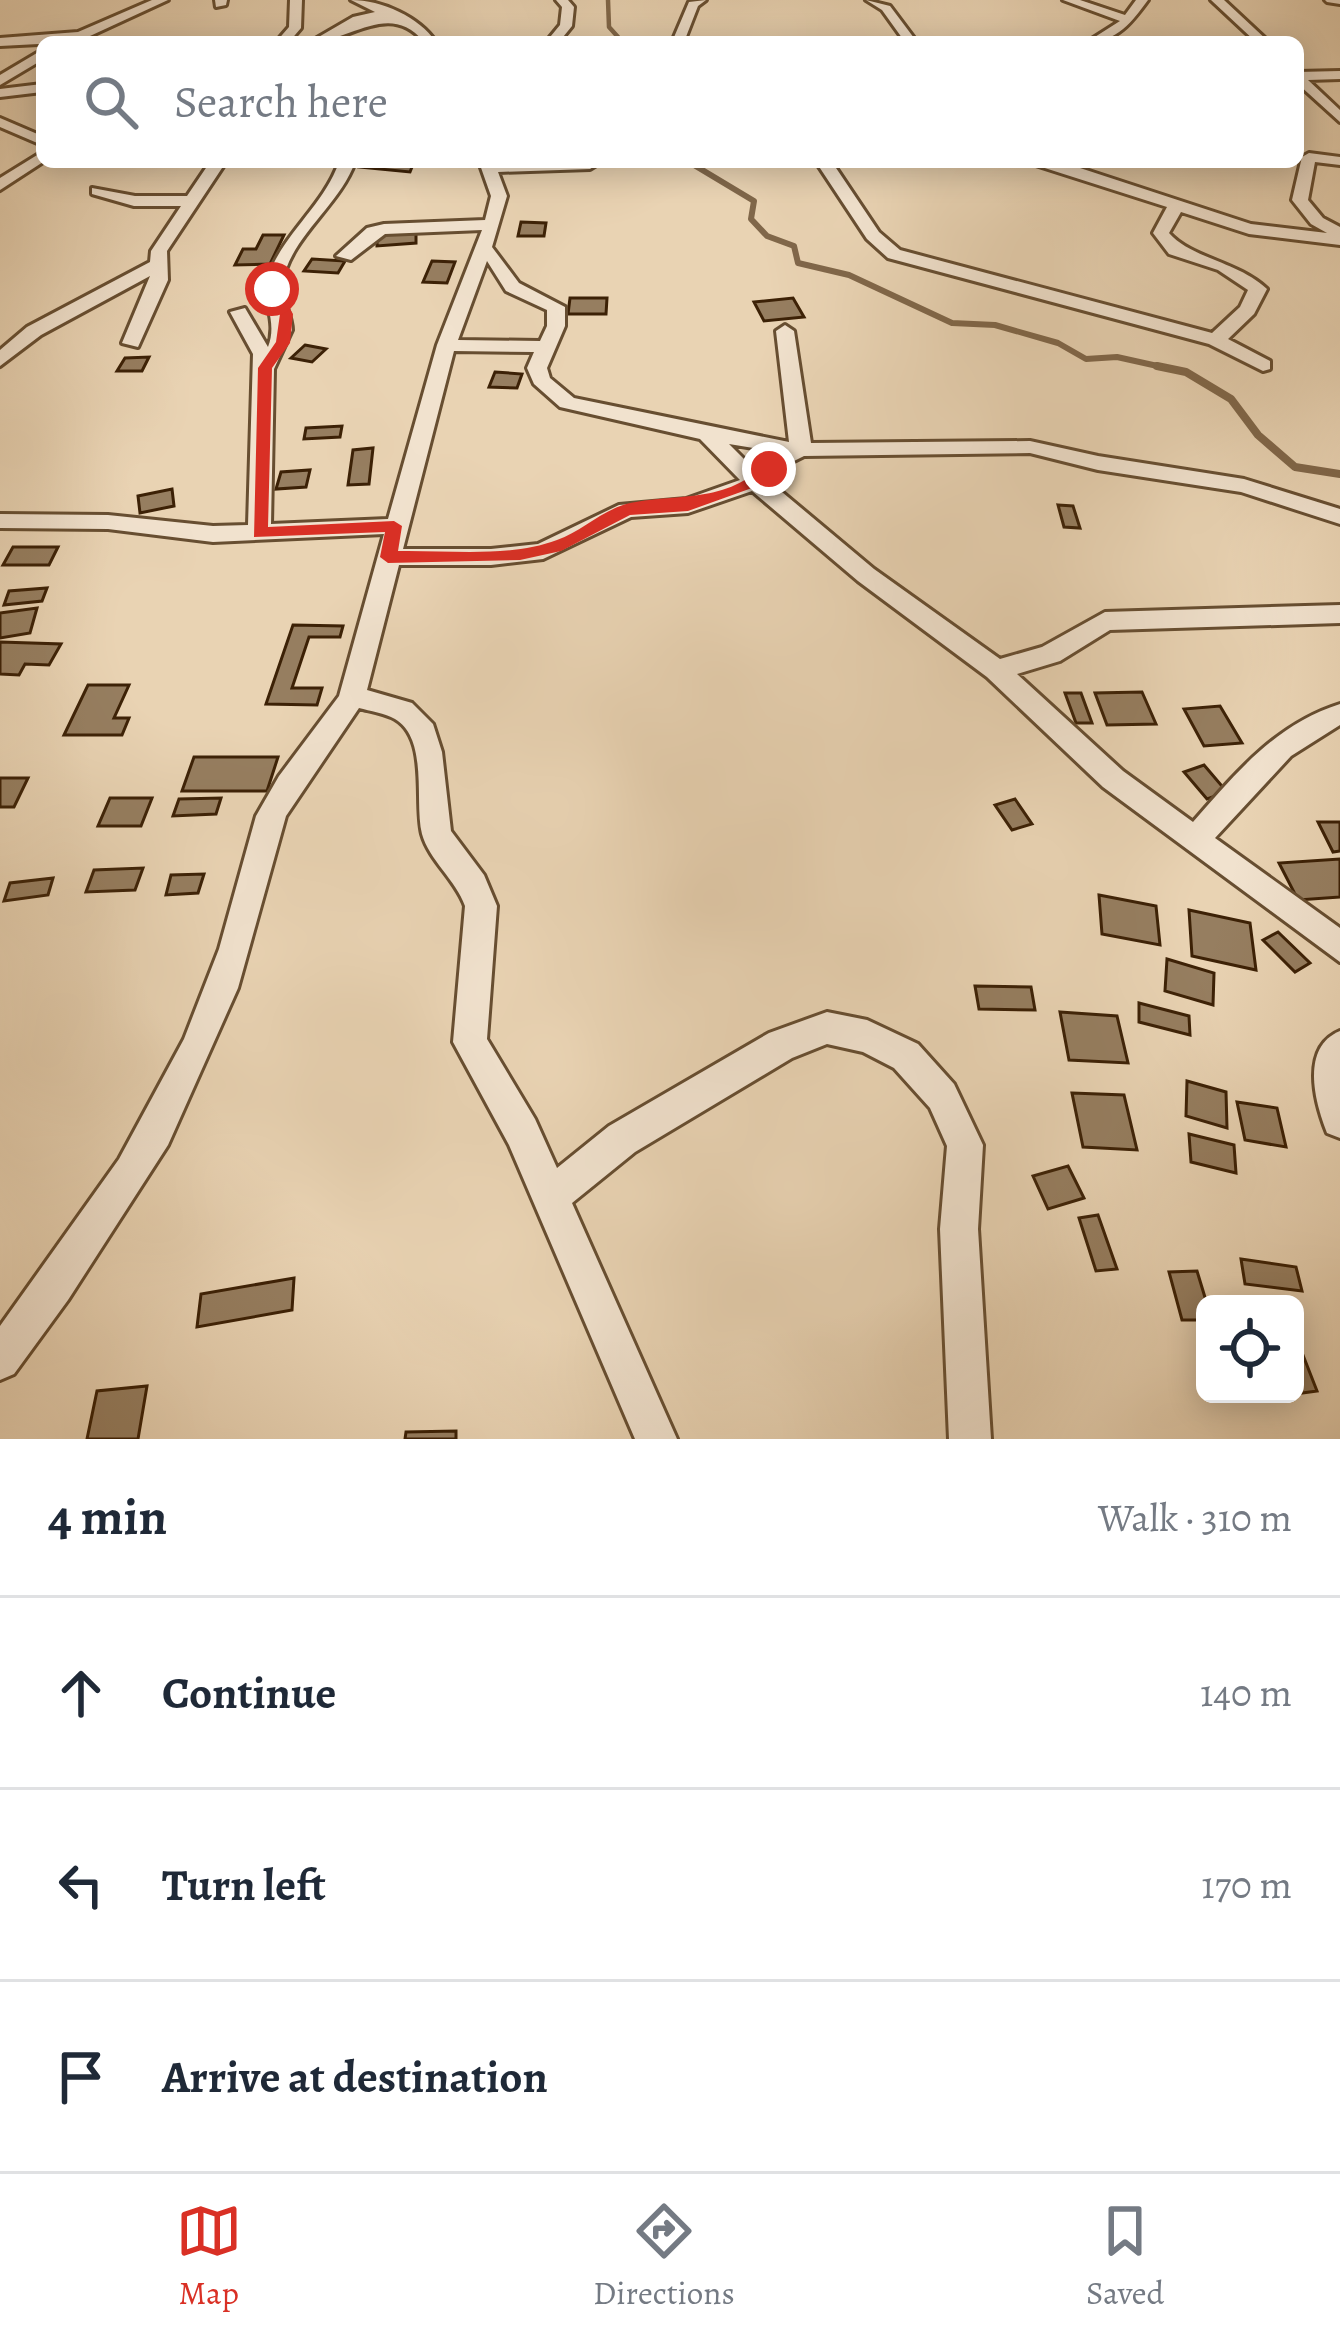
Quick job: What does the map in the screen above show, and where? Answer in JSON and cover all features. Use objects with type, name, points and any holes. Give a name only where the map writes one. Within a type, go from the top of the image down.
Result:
[{"type":"street","points":[[79,36],[162,0]]},
{"type":"street","points":[[288,36],[296,28],[296,0]]},
{"type":"street","points":[[557,36],[566,26],[568,7],[562,0]]},
{"type":"street","points":[[680,36],[693,4],[700,0]]},
{"type":"street","points":[[872,0],[886,8],[907,36]]},
{"type":"street","points":[[1069,0],[1128,20]]},
{"type":"street","points":[[1103,36],[1128,20],[1142,0]]},
{"type":"street","points":[[1217,0],[1256,36]]},
{"type":"street","points":[[1331,0],[1340,1]]},
{"type":"street","points":[[362,1],[420,27],[426,36]]},
{"type":"street","points":[[115,7],[135,9]]},
{"type":"street","points":[[327,36],[357,20],[387,13]]},
{"type":"street","points":[[0,42],[36,41]]},
{"type":"street","points":[[0,81],[36,58]]},
{"type":"street","points":[[14,71],[36,70]]},
{"type":"street","points":[[1304,77],[1340,75]]},
{"type":"street","points":[[1304,83],[1339,116]]},
{"type":"street","points":[[0,93],[36,89]]},
{"type":"street","points":[[0,122],[36,138]]},
{"type":"street","points":[[1304,156],[1340,161]]},
{"type":"street","points":[[0,185],[36,160]]},
{"type":"street","points":[[131,344],[158,280],[159,251],[215,168]]},
{"type":"street","points":[[265,368],[283,343],[286,314],[272,289],[282,262],[295,238],[341,183],[345,168]]},
{"type":"street","points":[[0,1360],[126,1177],[194,1054],[233,953],[271,818],[290,778],[343,718],[459,302],[488,237],[499,196],[491,168]]},
{"type":"street","points":[[828,168],[873,236],[895,254],[1216,340],[1263,365]]},
{"type":"street","points":[[1082,168],[1175,206],[1249,229],[1340,237]]},
{"type":"street","points":[[1303,168],[1300,200],[1317,221],[1340,237]]},
{"type":"street","points":[[98,191],[134,201],[196,200]]},
{"type":"street","points":[[1175,206],[1161,233],[1170,247],[1224,266],[1258,289],[1248,310],[1216,340]]},
{"type":"street","points":[[345,256],[384,229],[488,237]]},
{"type":"street","points":[[488,237],[512,287],[556,307],[556,326],[537,368],[541,380],[567,403],[801,450],[1030,447],[1098,464],[1244,486],[1340,517]]},
{"type":"street","points":[[0,360],[34,332],[156,266]]},
{"type":"street","points":[[238,312],[263,354],[265,368],[260,533]]},
{"type":"street","points":[[785,332],[801,450]]},
{"type":"street","points":[[446,346],[545,347]]},
{"type":"street","points":[[707,434],[866,575],[996,670],[1113,779],[1340,947]]},
{"type":"street","points":[[388,557],[491,557],[543,551],[617,513],[688,506],[758,481],[782,458],[801,450]]},
{"type":"street","points":[[0,521],[108,522],[214,534],[394,526]]},
{"type":"street","points":[[996,670],[1051,655],[1105,621],[1340,614]]},
{"type":"street","points":[[352,696],[403,710],[418,724],[428,752],[437,835],[473,884],[481,906],[470,1042],[522,1132],[656,1439]]},
{"type":"street","points":[[1197,838],[1278,753],[1319,718],[1340,714]]},
{"type":"street","points":[[549,1198],[622,1139],[781,1045],[827,1028],[867,1036],[906,1056],[942,1096],[965,1145],[959,1229],[970,1439]]},
{"type":"street","points":[[1340,1048],[1330,1058],[1340,1120]]},
{"type":"building","points":[[521,222],[546,223],[544,236],[518,236]]},
{"type":"building","points":[[416,231],[416,243],[377,246],[377,234]]},
{"type":"building","points":[[263,235],[284,235],[270,264],[235,265],[243,249],[256,249]]},
{"type":"building","points":[[312,259],[345,261],[338,273],[304,271]]},
{"type":"building","points":[[432,261],[455,262],[447,283],[423,282]]},
{"type":"building","points":[[570,298],[607,298],[606,314],[568,314]]},
{"type":"building","points":[[793,298],[804,317],[764,321],[754,302]]},
{"type":"building","points":[[305,345],[326,349],[312,362],[291,358]]},
{"type":"building","points":[[149,357],[142,371],[117,371],[125,358]]},
{"type":"building","points":[[495,372],[522,374],[517,388],[489,387]]},
{"type":"building","points":[[342,426],[340,437],[304,439],[306,428]]},
{"type":"building","points":[[373,448],[369,484],[348,485],[353,450]]},
{"type":"building","points":[[310,470],[306,487],[276,489],[281,472]]},
{"type":"building","points":[[172,489],[174,506],[140,513],[138,496]]},
{"type":"building","points":[[1058,505],[1073,506],[1080,528],[1064,527]]},
{"type":"building","points":[[13,547],[58,547],[49,565],[3,565]]},
{"type":"building","points":[[47,588],[42,601],[4,605],[9,591]]},
{"type":"building","points":[[37,608],[30,633],[0,638],[0,613]]},
{"type":"building","points":[[293,625],[343,626],[340,637],[309,637],[292,688],[322,688],[317,705],[266,704]]},
{"type":"building","points":[[0,642],[61,644],[49,665],[25,664],[19,675],[0,674]]},
{"type":"building","points":[[88,685],[129,685],[114,718],[129,718],[122,735],[64,735]]},
{"type":"building","points":[[1142,692],[1156,724],[1107,725],[1095,693]]},
{"type":"building","points":[[1065,693],[1081,693],[1092,723],[1076,723]]},
{"type":"building","points":[[1220,706],[1242,743],[1204,746],[1184,709]]},
{"type":"building","points":[[194,757],[278,757],[267,791],[182,791]]},
{"type":"building","points":[[1204,765],[1227,792],[1207,799],[1184,772]]},
{"type":"building","points":[[0,778],[28,778],[14,807],[0,807]]},
{"type":"building","points":[[110,798],[152,798],[141,826],[98,826]]},
{"type":"building","points":[[221,798],[216,814],[173,816],[179,799]]},
{"type":"building","points":[[1015,799],[1032,824],[1012,830],[995,805]]},
{"type":"building","points":[[1318,822],[1340,822],[1340,851],[1333,852]]},
{"type":"building","points":[[1340,859],[1340,897],[1298,900],[1279,863]]},
{"type":"building","points":[[143,868],[135,890],[86,892],[94,870]]},
{"type":"building","points":[[204,874],[198,893],[166,895],[171,875]]},
{"type":"building","points":[[53,878],[48,895],[4,901],[10,883]]},
{"type":"building","points":[[1099,895],[1156,906],[1160,945],[1102,934]]},
{"type":"building","points":[[1189,910],[1250,923],[1256,970],[1192,956]]},
{"type":"building","points":[[1278,932],[1310,963],[1295,972],[1263,940]]},
{"type":"building","points":[[1167,959],[1214,973],[1213,1005],[1165,991]]},
{"type":"building","points":[[975,986],[1031,987],[1035,1010],[979,1009]]},
{"type":"building","points":[[1139,1003],[1189,1016],[1190,1035],[1139,1022]]},
{"type":"building","points":[[1060,1012],[1117,1016],[1128,1063],[1069,1060]]},
{"type":"building","points":[[1187,1081],[1226,1092],[1227,1128],[1186,1116]]},
{"type":"building","points":[[1072,1093],[1124,1095],[1137,1150],[1083,1147]]},
{"type":"building","points":[[1237,1102],[1277,1108],[1286,1147],[1245,1140]]},
{"type":"building","points":[[1189,1134],[1234,1145],[1236,1173],[1191,1162]]},
{"type":"building","points":[[1068,1166],[1084,1198],[1048,1209],[1033,1176]]},
{"type":"building","points":[[1098,1215],[1117,1269],[1096,1271],[1079,1218]]},
{"type":"building","points":[[1241,1259],[1296,1267],[1302,1291],[1245,1284]]},
{"type":"building","points":[[1197,1271],[1204,1295],[1196,1295],[1196,1320],[1182,1320],[1169,1272]]},
{"type":"building","points":[[294,1278],[292,1310],[197,1327],[201,1294]]},
{"type":"building","points":[[1304,1358],[1317,1391],[1304,1393]]},
{"type":"building","points":[[147,1386],[138,1439],[87,1439],[97,1391]]},
{"type":"building","points":[[456,1431],[456,1439],[405,1439],[406,1432]]},
{"type":"waterway","points":[[608,0],[609,27],[617,36]]},
{"type":"waterway","points":[[699,168],[754,201],[751,219],[767,236],[794,246],[798,263],[849,275],[952,323],[995,325],[1058,343],[1086,359],[1117,357],[1164,368]]},
{"type":"waterway","points":[[1157,366],[1164,368]]},
{"type":"waterway","points":[[1164,368],[1186,372],[1231,399],[1258,435],[1295,467],[1340,474]]},
{"type":"waterway","points":[[1164,368],[1171,369]]},
{"type":"route","points":[[272,289],[286,314],[283,343],[265,368],[260,533],[394,526],[388,557],[520,554],[561,545],[626,510],[688,506],[758,481],[769,469]]}]
